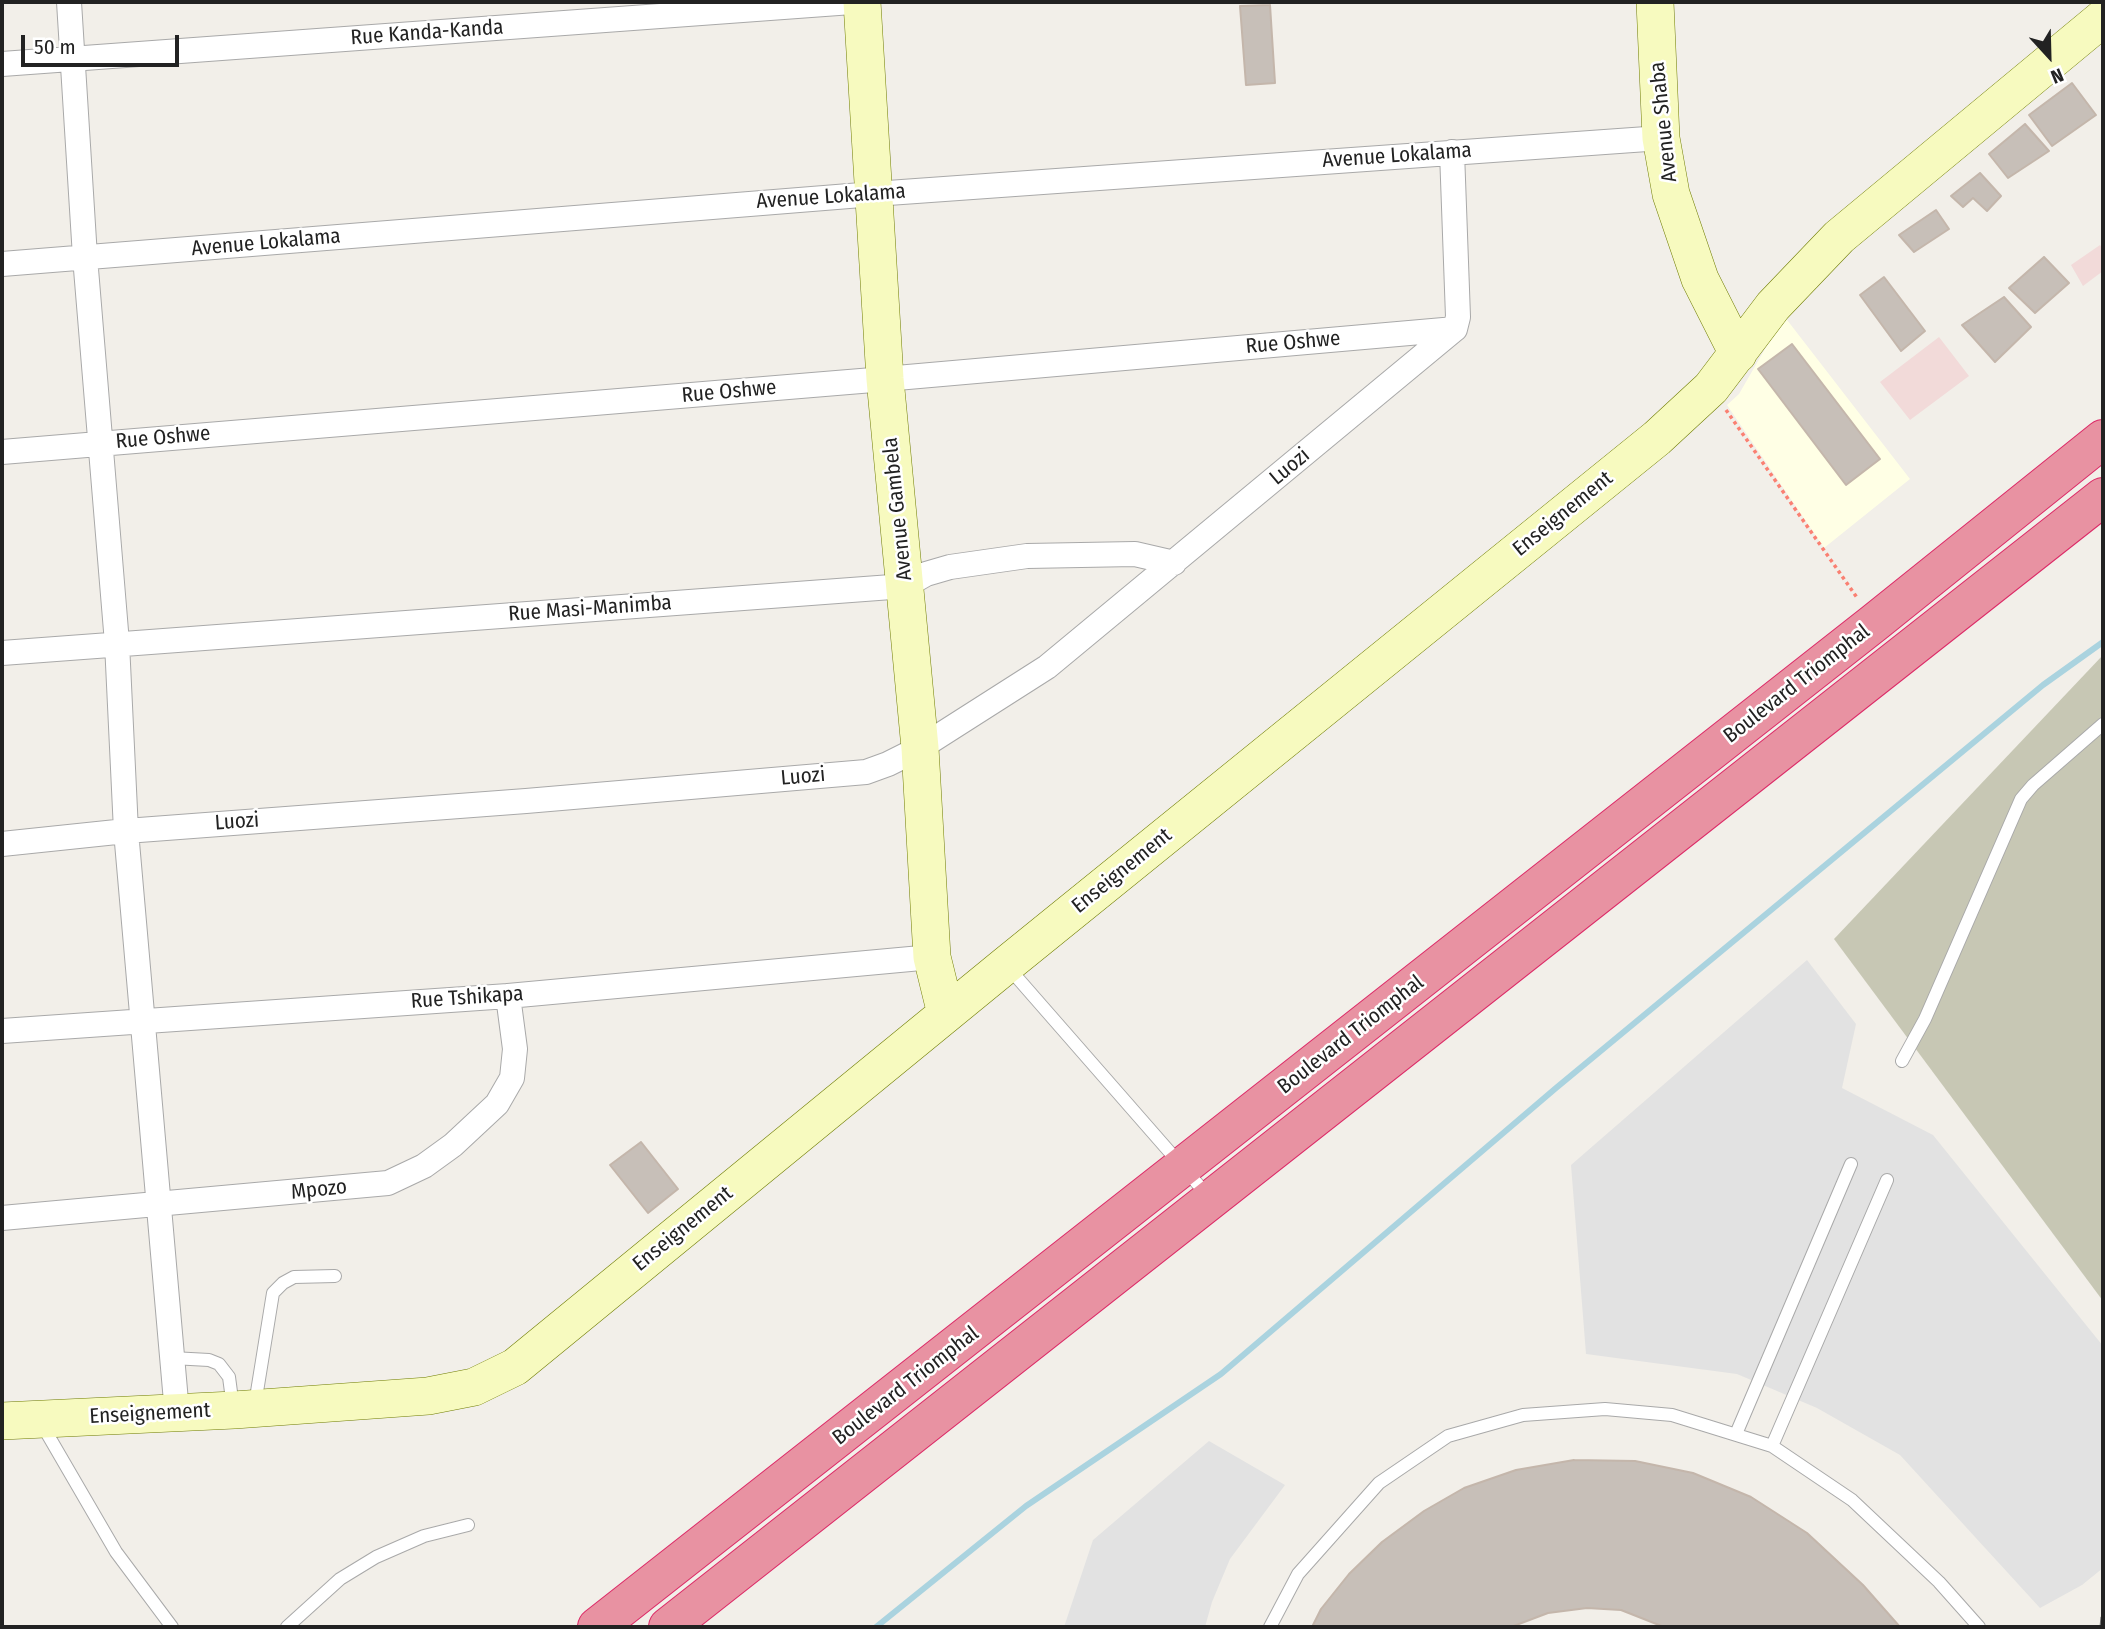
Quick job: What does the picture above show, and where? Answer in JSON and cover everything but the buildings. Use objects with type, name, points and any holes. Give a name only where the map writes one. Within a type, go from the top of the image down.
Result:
[{"type":"highway","name":"Boulevard Triomphal","points":[[597,1627],[1874,623],[2103,439]]},
{"type":"highway","name":"Boulevard Triomphal","points":[[668,1627],[2103,497]]},
{"type":"street","points":[[69,2],[85,257],[117,643],[125,831],[177,1413]]},
{"type":"street","name":"Rue Kanda-Kanda","points":[[2,64],[852,2]]},
{"type":"street","name":"Avenue Gambela","points":[[862,2],[885,379],[920,748],[932,957],[946,1014]]},
{"type":"street","name":"Avenue Shaba","points":[[1654,2],[1661,138],[1671,194],[1700,279],[1738,354]]},
{"type":"street","name":"Enseignement","points":[[2,1421],[177,1413],[428,1396],[474,1387],[514,1367],[1657,438],[1711,388],[1773,306],[1839,237],[2103,18]]},
{"type":"street","name":"Avenue Lokalama","points":[[2,264],[874,194],[1661,138]]},
{"type":"street","points":[[1452,152],[1458,317],[1455,329]]},
{"type":"street","name":"Rue Oshwe","points":[[2,452],[1455,329]]},
{"type":"street","name":"Luozi","points":[[2,844],[125,831],[866,772],[920,748],[1047,667],[1455,329]]},
{"type":"street","name":"Rue Masi-Manimba","points":[[2,653],[905,586],[926,574],[950,567],[1027,556],[1135,554],[1174,564]]},
{"type":"street","name":"Rue Tshikapa","points":[[2,1031],[508,996],[932,957]]},
{"type":"street","name":"Mpozo","points":[[2,1218],[388,1183],[425,1166],[453,1145],[497,1104],[512,1078],[515,1049],[508,996]]},
{"type":"lane","points":[[1902,1061],[1925,1019],[2021,799],[2033,785],[2103,724]]},
{"type":"lane","points":[[1006,965],[1212,1200]]},
{"type":"lane","points":[[1736,1434],[1851,1164]]},
{"type":"lane","points":[[1772,1446],[1887,1180]]},
{"type":"lane","points":[[244,1409],[273,1293],[282,1283],[293,1278],[335,1276]]},
{"type":"lane","points":[[172,1357],[209,1360],[219,1364],[229,1377],[244,1409]]},
{"type":"lane","points":[[1270,1627],[1298,1574],[1379,1483],[1448,1436],[1523,1415],[1605,1409],[1672,1415],[1772,1446],[1852,1500],[1939,1582],[1979,1627]]},
{"type":"lane","points":[[39,1419],[116,1552],[172,1627]]},
{"type":"lane","points":[[287,1627],[340,1579],[376,1557],[424,1536],[468,1525]]},
{"type":"path","points":[[1711,388],[1874,623]]},
{"type":"shaded area","points":[[2100,245],[2103,249],[2103,271],[2083,286],[2071,265]]},
{"type":"shaded area","points":[[1784,316],[1910,479],[1824,548],[1727,405],[1739,394]]},
{"type":"shaded area","points":[[1939,337],[1969,376],[1910,420],[1880,382]]},
{"type":"shaded area","points":[[2103,655],[2103,1301],[1834,939]]},
{"type":"shaded area","points":[[1807,960],[1856,1024],[1842,1088],[1933,1135],[2103,1346],[2103,1568],[2082,1585],[2040,1608],[1900,1455],[1817,1408],[1737,1374],[1586,1354],[1571,1165]]},
{"type":"shaded area","points":[[1209,1441],[1285,1485],[1230,1559],[1205,1627],[1064,1627],[1093,1540]]},
{"type":"waterway","points":[[876,1627],[1026,1506],[1221,1374],[1556,1088],[2043,685],[2103,642]]},
{"type":"railway","points":[[2102,1627],[2103,1617]]}]
